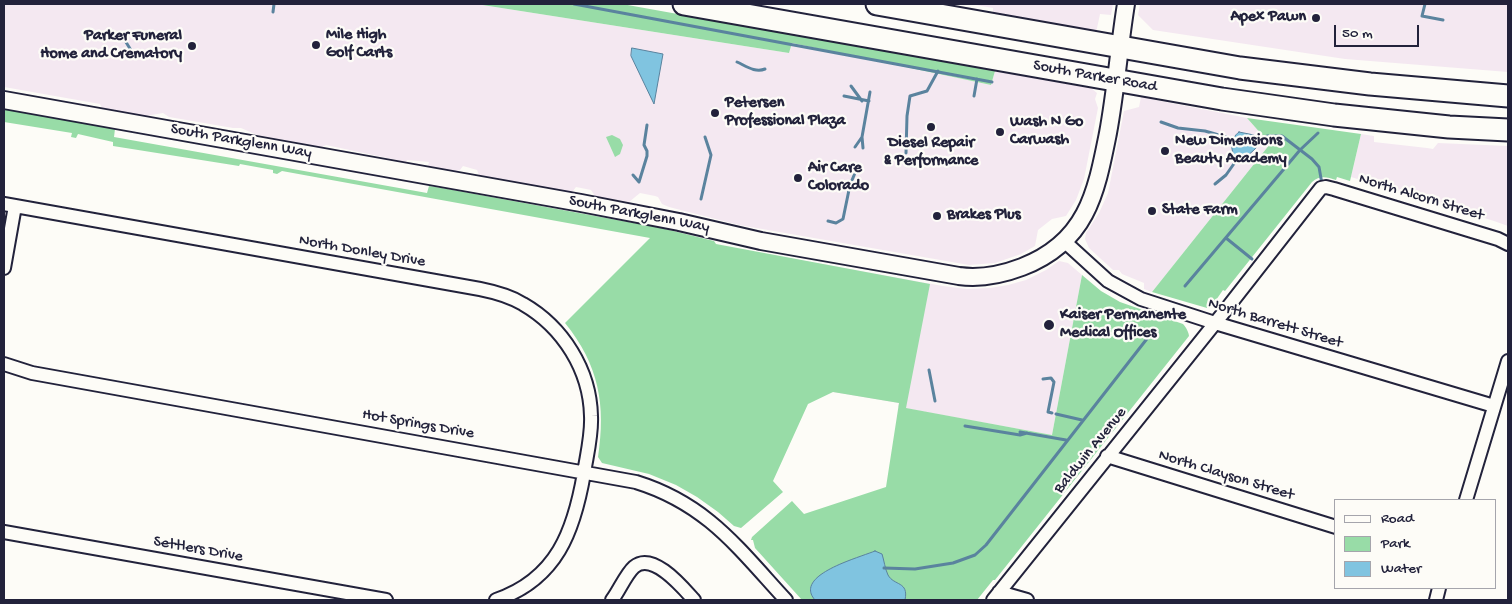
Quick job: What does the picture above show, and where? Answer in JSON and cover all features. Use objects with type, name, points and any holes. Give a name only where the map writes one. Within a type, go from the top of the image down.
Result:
[{"type":"highway","name":"South Parker Road","points":[[684,4],[1279,108],[1449,127],[1508,130]]},
{"type":"highway","name":"South Parker Road","points":[[877,4],[1240,68],[1440,91],[1508,96]]},
{"type":"highway","points":[[1449,127],[1489,141],[1508,142]]},
{"type":"street","name":"South Parkglenn Way","points":[[4,100],[637,214],[761,242],[959,276],[985,277],[1016,269],[1047,254],[1064,241],[1084,215],[1095,191],[1112,107],[1126,4]]},
{"type":"street","name":"North Alcorn Street","points":[[1323,187],[1498,239],[1508,244]]},
{"type":"street","name":"Baldwin Avenue","points":[[996,596],[1323,187]]},
{"type":"street","points":[[4,268],[9,205]]},
{"type":"street","name":"North Donley Drive","points":[[9,205],[480,289],[502,294],[522,303],[540,315],[556,331],[570,349],[582,371],[589,395],[591,415],[590,440],[584,472]]},
{"type":"street","name":"North Barrett Street","points":[[1064,241],[1098,273],[1119,288],[1148,301],[1215,323],[1494,406]]},
{"type":"street","points":[[1466,499],[1508,361]]},
{"type":"street","name":"Hot Springs Drive","points":[[4,364],[40,375],[584,472],[641,484],[692,507],[731,539],[786,600]]},
{"type":"street","name":"North Clayson Street","points":[[1107,456],[1334,526]]},
{"type":"street","points":[[496,600],[528,584],[554,558],[573,524],[584,472]]},
{"type":"street","name":"Settlers Drive","points":[[4,532],[386,600]]},
{"type":"street","points":[[612,600],[633,568],[639,564],[646,563],[656,566],[667,573],[694,600]]},
{"type":"street","points":[[996,596],[1027,600]]},
{"type":"shaded area","points":[[4,4],[476,4],[789,53],[792,43],[991,85],[995,71],[1091,88],[1097,93],[1095,99],[1098,108],[1084,179],[1076,200],[1066,216],[1052,219],[1038,230],[1035,246],[1021,254],[995,263],[969,265],[739,225],[669,207],[662,204],[658,197],[640,193],[629,202],[595,196],[591,190],[576,187],[570,192],[479,175],[477,170],[463,166],[460,170],[455,171],[428,166],[429,162],[407,160],[406,162],[326,145],[322,147],[257,135],[241,128],[169,117],[163,113],[146,116],[102,108],[100,104],[4,87]]},
{"type":"shaded area","points":[[970,4],[1113,4],[1111,15],[1100,14],[1096,33],[993,15],[993,8]]},
{"type":"shaded area","points":[[1140,4],[1508,4],[1508,72],[1345,59],[1153,30],[1138,15]]},
{"type":"shaded area","points":[[1141,97],[1247,118],[1270,144],[1152,292],[1144,289],[1144,283],[1122,274],[1119,270],[1113,270],[1089,248],[1085,239],[1086,233],[1099,213],[1108,193],[1124,111],[1139,107]]},
{"type":"shaded area","points":[[1361,134],[1374,136],[1374,142],[1433,149],[1438,143],[1508,146],[1508,226],[1351,177]]},
{"type":"shaded area","points":[[757,252],[967,289],[1008,285],[1026,280],[1059,261],[1068,263],[1082,275],[1052,435],[898,407],[899,403],[833,392]]},
{"type":"green space","points":[[476,4],[622,4],[995,71],[991,85],[792,43],[789,53]]},
{"type":"green space","points":[[4,109],[115,129],[114,137],[427,193],[429,186],[442,188],[661,228],[714,241],[716,244],[930,284],[906,408],[1052,435],[1082,275],[1101,291],[1120,302],[1183,324],[1189,336],[995,580],[977,600],[802,600],[755,548],[753,540],[751,540],[752,537],[792,501],[804,514],[886,487],[899,403],[833,392],[808,404],[773,481],[783,492],[741,528],[734,526],[697,497],[676,485],[649,474],[602,463],[598,457],[601,420],[597,386],[586,354],[565,323],[650,238],[282,171],[277,174],[273,173],[273,170],[240,164],[239,166],[113,146],[113,142],[78,134],[76,138],[71,137],[72,133],[4,122]]},
{"type":"green space","points":[[1247,118],[1361,134],[1350,181],[1337,177],[1336,180],[1324,177],[1312,182],[1225,291],[1223,290],[1216,300],[1207,305],[1207,308],[1152,292],[1270,144]]},
{"type":"green space","points":[[612,135],[620,139],[623,145],[620,154],[615,157],[606,137]]},
{"type":"water","points":[[632,48],[663,54],[654,104],[631,56]]},
{"type":"water","points":[[1239,132],[1254,135],[1260,141],[1251,153],[1238,160],[1233,154],[1232,142]]},
{"type":"water","points":[[875,551],[882,554],[888,575],[905,590],[905,600],[815,600],[811,591],[813,583],[820,575],[843,563]]},
{"type":"waterway","points":[[273,12],[274,4]]},
{"type":"waterway","points":[[574,4],[992,82]]},
{"type":"waterway","points":[[1425,4],[1422,16],[1443,20]]},
{"type":"waterway","points":[[124,39],[134,55]]},
{"type":"waterway","points":[[737,62],[754,70],[765,69]]},
{"type":"waterway","points":[[906,153],[907,116],[910,96],[927,91],[938,71]]},
{"type":"waterway","points":[[974,96],[977,79]]},
{"type":"waterway","points":[[851,86],[862,101]]},
{"type":"waterway","points":[[863,148],[862,137],[870,92]]},
{"type":"waterway","points":[[844,96],[869,101]]},
{"type":"waterway","points":[[1161,122],[1178,128],[1205,131],[1236,140]]},
{"type":"waterway","points":[[639,182],[647,156],[644,145],[647,125]]},
{"type":"waterway","points":[[1185,286],[1300,150],[1318,133]]},
{"type":"waterway","points":[[1267,136],[1282,136],[1312,159],[1319,167],[1322,184]]},
{"type":"waterway","points":[[701,199],[711,155],[705,137]]},
{"type":"waterway","points":[[855,147],[862,137]]},
{"type":"waterway","points":[[1215,184],[1226,175],[1238,158]]},
{"type":"waterway","points":[[828,221],[836,223],[843,219],[850,185],[855,173]]},
{"type":"waterway","points":[[633,175],[639,182]]},
{"type":"waterway","points":[[1226,238],[1252,259]]},
{"type":"waterway","points":[[884,568],[915,569],[953,563],[975,555],[986,545],[1153,331]]},
{"type":"waterway","points":[[929,370],[935,401]]},
{"type":"waterway","points":[[1043,379],[1051,378],[1054,382],[1048,412],[1052,413]]},
{"type":"waterway","points":[[1056,414],[1082,420]]},
{"type":"waterway","points":[[965,426],[1020,435],[1027,433]]},
{"type":"waterway","points":[[1020,432],[1066,440]]},
{"type":"place","name":"Apex Pawn","points":[[1316,18]]},
{"type":"place","name":"Mile High Golf Carts","points":[[316,45]]},
{"type":"place","name":"Parker Funeral Home and Crematory","points":[[192,46]]},
{"type":"place","name":"Petersen Professional Plaza","points":[[715,113]]},
{"type":"place","name":"Diesel Repair & Performance","points":[[931,127]]},
{"type":"place","name":"Wash N Go Carwash","points":[[1000,132]]},
{"type":"place","name":"New Dimensions Beauty Academy","points":[[1165,151]]},
{"type":"place","name":"Air Care Colorado","points":[[798,178]]},
{"type":"place","name":"State Farm","points":[[1152,211]]},
{"type":"place","name":"Brakes Plus","points":[[937,216]]},
{"type":"place","name":"Kaiser Permanente Medical Offices","points":[[1049,325]]}]
